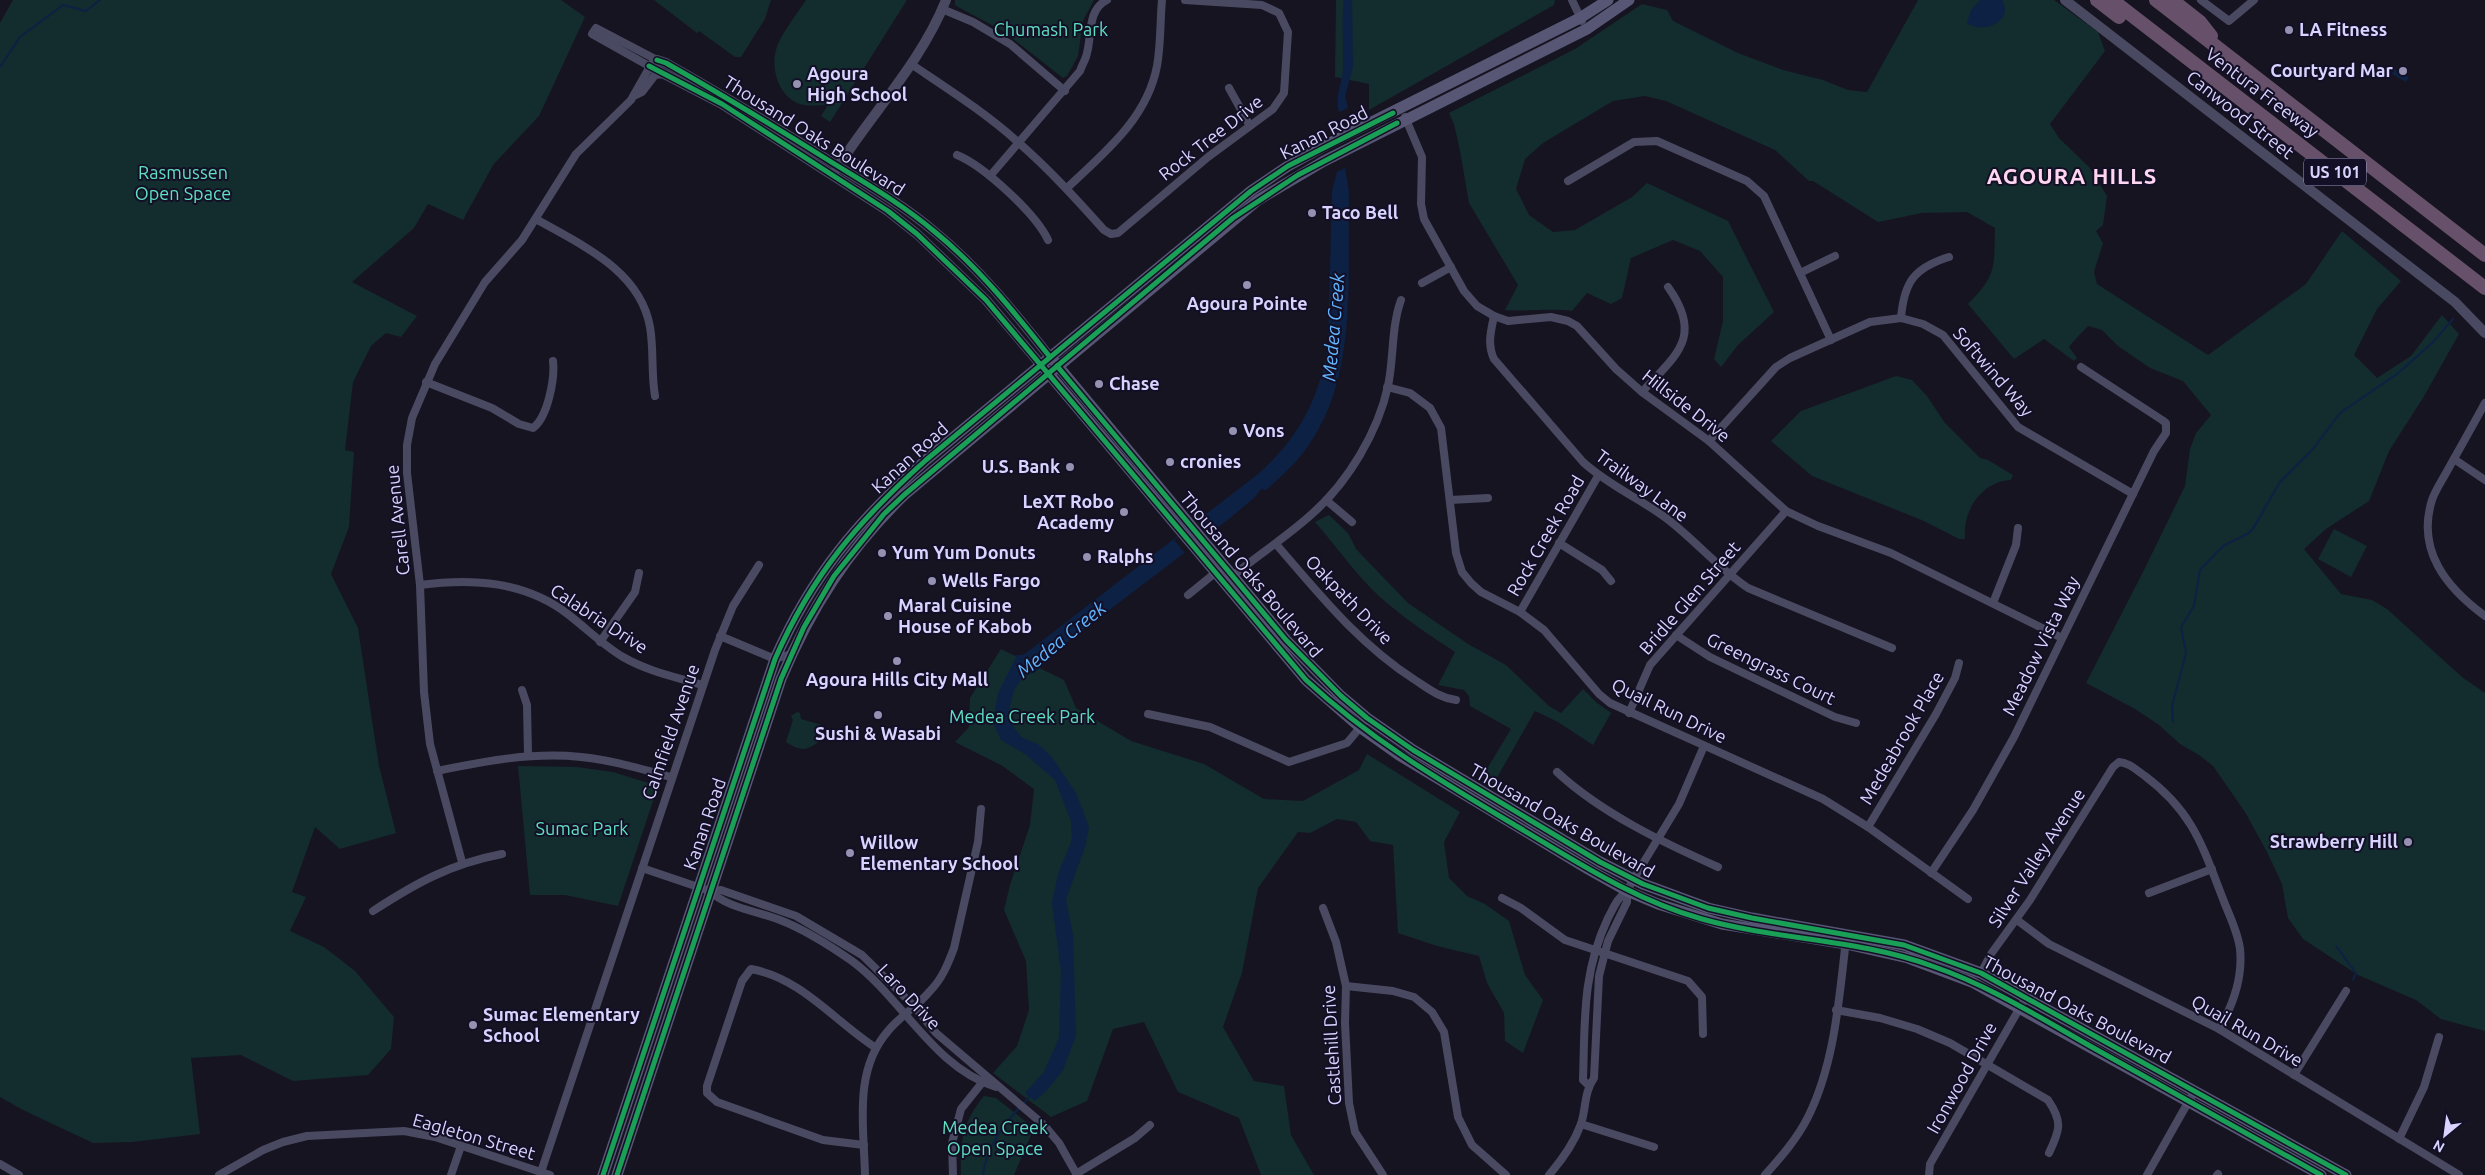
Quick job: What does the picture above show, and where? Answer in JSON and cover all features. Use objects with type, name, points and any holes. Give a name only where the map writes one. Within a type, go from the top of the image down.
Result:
[{"type":"highway","points":[[2097,0],[2142,34],[2184,56]]},
{"type":"highway","name":"Ventura Freeway","points":[[2112,0],[2485,288]]},
{"type":"highway","name":"Ventura Freeway","points":[[2156,0],[2485,255]]},
{"type":"highway","points":[[2172,0],[2200,22],[2228,56]]},
{"type":"main road","name":"Kanan Road","points":[[616,1175],[791,654],[804,627],[834,576],[884,514],[1054,361],[1258,200],[1404,114],[1580,18],[1608,0]]},
{"type":"main road","name":"Kanan Road","points":[[1404,114],[1587,29],[1629,0]]},
{"type":"main road","name":"Thousand Oaks Boulevard","points":[[1054,361],[1228,580],[1364,723],[1419,767],[1627,891],[1681,913],[1722,924],[1904,945],[1982,973],[2346,1175]]},
{"type":"main road","name":"Kanan Road","points":[[603,1175],[775,659],[807,594],[861,522],[884,498],[926,460],[1045,369]]},
{"type":"main road","name":"Thousand Oaks Boulevard","points":[[1045,369],[1187,530]]},
{"type":"main road","name":"Thousand Oaks Boulevard","points":[[1197,543],[1215,572],[1228,580]]},
{"type":"main road","name":"Thousand Oaks Boulevard","points":[[1364,723],[1632,880],[1687,901],[1846,939],[1932,965],[1985,988],[2321,1175]]},
{"type":"street","points":[[990,176],[1080,71],[1087,54],[1091,20],[1096,10],[1107,0]]},
{"type":"street","points":[[911,64],[980,112],[1019,143],[1067,188],[1129,128],[1145,100],[1157,66],[1162,0]]},
{"type":"street","name":"Rock Tree Drive","points":[[1067,188],[1104,230],[1111,234],[1118,233],[1208,157],[1273,109],[1284,92],[1288,32],[1279,13],[1262,5],[1185,0]]},
{"type":"street","points":[[1572,0],[1587,29]]},
{"type":"street","name":"Canwood Street","points":[[2066,0],[2454,302],[2485,333]]},
{"type":"street","points":[[2201,0],[2230,21],[2254,0]]},
{"type":"street","points":[[832,176],[872,116],[911,64],[944,4],[1010,44],[1065,90]]},
{"type":"street","name":"Thousand Oaks Boulevard","points":[[1045,369],[986,300],[938,252],[888,212],[722,104],[665,74],[653,63],[596,28],[592,34],[653,63],[666,63],[732,100],[877,189],[935,232],[993,288],[1054,361]]},
{"type":"street","name":"Carell Avenue","points":[[462,862],[430,744],[424,692],[420,586],[407,473],[407,444],[412,418],[426,382],[485,282],[522,240],[576,154],[636,94],[653,63]]},
{"type":"street","name":"Carell Avenue","points":[[636,94],[642,92],[655,76],[665,74]]},
{"type":"street","points":[[1229,88],[1250,126]]},
{"type":"street","name":"Hillside Drive","points":[[1404,114],[1422,157],[1421,204],[1424,219],[1464,292],[1477,306],[1494,316],[1508,320],[1552,317],[1568,320],[1577,326],[1616,369],[1642,392],[1709,441],[1786,511],[1818,526],[1891,553],[2062,638]]},
{"type":"street","points":[[1568,181],[1634,142],[1657,141],[1747,181],[1764,196],[1831,340]]},
{"type":"street","points":[[957,155],[973,162],[990,176],[1037,223],[1048,240]]},
{"type":"street","points":[[536,219],[605,260],[625,278],[637,294],[650,326],[651,374],[655,396]]},
{"type":"street","points":[[1800,273],[1835,256]]},
{"type":"street","points":[[1901,318],[1905,292],[1915,274],[1927,266],[1950,257]]},
{"type":"street","points":[[1422,283],[1451,267]]},
{"type":"street","points":[[1642,392],[1678,352],[1683,340],[1685,327],[1681,304],[1668,287]]},
{"type":"street","points":[[1228,580],[1276,544],[1326,500],[1362,450],[1373,428],[1388,387],[1396,314],[1401,300]]},
{"type":"street","name":"Trailway Lane","points":[[1494,316],[1490,341],[1490,349],[1494,359],[1583,462],[1598,476],[1647,504],[1668,520],[1728,575],[1765,596],[1892,648]]},
{"type":"street","name":"Softwind Way","points":[[1709,441],[1776,367],[1870,322],[1901,318],[1923,324],[1943,335],[2018,426],[2132,494]]},
{"type":"street","points":[[426,382],[492,408],[519,424],[533,428],[540,422],[555,376],[553,361]]},
{"type":"street","name":"Meadow Vista Way","points":[[1931,873],[1957,835],[2014,737],[2132,494],[2154,451],[2166,433],[2166,427],[2162,420],[2081,367]]},
{"type":"street","name":"Quail Run Drive","points":[[1388,387],[1410,393],[1430,408],[1441,428],[1456,553],[1462,572],[1481,592],[1520,612],[1544,630],[1598,694],[1629,713],[1823,799],[1868,827],[1968,899]]},
{"type":"street","points":[[2485,403],[2432,500],[2429,538],[2435,561],[2447,582],[2468,603],[2485,616]]},
{"type":"street","points":[[2454,459],[2485,480]]},
{"type":"street","name":"Rock Creek Road","points":[[1520,612],[1598,476]]},
{"type":"street","points":[[1450,500],[1488,498]]},
{"type":"street","points":[[1326,500],[1352,522]]},
{"type":"street","name":"Bridle Glen Street","points":[[1629,713],[1650,665],[1786,511]]},
{"type":"street","points":[[1993,603],[2016,545],[2018,528]]},
{"type":"street","points":[[1559,543],[1602,570],[1611,581]]},
{"type":"street","name":"Oakpath Drive","points":[[1276,544],[1329,606],[1367,644],[1399,670],[1443,698],[1456,700]]},
{"type":"street","name":"Calmfield Avenue","points":[[541,1172],[702,686],[733,606],[759,565]]},
{"type":"street","points":[[1188,595],[1215,572]]},
{"type":"street","points":[[600,642],[635,592],[639,573]]},
{"type":"street","name":"Calabria Drive","points":[[420,586],[460,581],[485,582],[517,588],[548,601],[568,614],[600,642],[642,666],[702,686]]},
{"type":"street","name":"Greengrass Court","points":[[1676,635],[1710,657],[1835,717],[1856,723]]},
{"type":"street","points":[[720,636],[775,659],[791,654]]},
{"type":"street","name":"Medeabrook Place","points":[[1868,827],[1936,714],[1955,678],[1959,663]]},
{"type":"street","points":[[522,690],[527,705],[528,756]]},
{"type":"street","points":[[1148,714],[1210,727],[1289,762],[1347,743],[1364,723]]},
{"type":"street","points":[[1549,1175],[1563,1160],[1581,1124],[1589,1086],[1594,1078],[1598,985],[1605,953],[1627,902],[1627,891],[1657,837],[1679,804],[1704,746]]},
{"type":"street","points":[[437,771],[483,761],[528,756],[580,757],[618,763],[671,777]]},
{"type":"street","name":"Silver Valley Avenue","points":[[1982,973],[1991,954],[2017,920],[2113,767],[2119,762],[2128,763],[2177,804],[2197,833],[2212,870]]},
{"type":"street","points":[[1557,772],[1602,805],[1679,850],[1718,867]]},
{"type":"street","points":[[865,1175],[862,1096],[868,1065],[887,1031],[930,992],[941,978],[954,948],[978,842],[981,809]]},
{"type":"street","points":[[373,911],[413,885],[462,862],[502,854]]},
{"type":"street","name":"Laro Drive","points":[[642,868],[710,891],[721,890],[796,916],[850,946],[884,975],[914,1006],[936,1033],[984,1079]]},
{"type":"street","points":[[2149,893],[2212,870],[2238,938],[2240,950],[2240,966],[2235,994],[2219,1029]]},
{"type":"street","name":"Laro Drive","points":[[710,891],[718,899],[798,928],[832,947],[866,973],[930,1042],[949,1059],[1006,1093],[1034,1116],[1059,1143],[1076,1174]]},
{"type":"street","points":[[1589,1086],[1583,1080],[1584,1045],[1587,988],[1594,951],[1618,897],[1627,891]]},
{"type":"street","points":[[1502,898],[1521,908],[1555,935],[1594,951],[1688,981],[1702,997],[1703,1034]]},
{"type":"street","name":"Castlehill Drive","points":[[1322,908],[1336,942],[1346,986],[1349,1103],[1355,1132],[1383,1175]]},
{"type":"street","name":"Quail Run Drive","points":[[2017,920],[2049,944],[2219,1029],[2459,1175]]},
{"type":"street","name":"Laro Drive","points":[[798,928],[810,929],[843,948],[850,946]]},
{"type":"street","points":[[1765,1175],[1785,1153],[1801,1130],[1815,1103],[1826,1071],[1846,939]]},
{"type":"street","points":[[864,1145],[824,1140],[717,1102],[710,1098],[707,1086],[742,981],[751,969],[773,976],[811,996],[858,1037],[876,1048]]},
{"type":"street","points":[[1346,986],[1393,991],[1414,997],[1432,1012],[1444,1032],[1458,1117],[1472,1145],[1506,1175]]},
{"type":"street","points":[[2294,1075],[2346,991]]},
{"type":"street","name":"Ironwood Drive","points":[[1929,1175],[1930,1164],[2026,996]]},
{"type":"street","points":[[1836,1010],[1880,1018],[1917,1029],[1950,1044],[2048,1100],[2058,1115],[2059,1126],[2049,1153]]},
{"type":"street","points":[[2399,1139],[2424,1087],[2439,1037]]},
{"type":"street","points":[[953,1175],[952,1143],[961,1109],[984,1079]]},
{"type":"street","points":[[2147,1175],[2195,1090]]},
{"type":"street","points":[[1581,1124],[1654,1147]]},
{"type":"street","points":[[1076,1174],[1135,1138],[1150,1126]]},
{"type":"street","name":"Eagleton Street","points":[[219,1175],[263,1150],[283,1142],[307,1136],[404,1131],[435,1137],[550,1175]]},
{"type":"street","points":[[451,1175],[461,1146]]},
{"type":"street","points":[[0,1164],[19,1175]]},
{"type":"street","points":[[235,1167],[241,1175]]},
{"type":"green space","name":"Rasmussen Open Space","points":[[13,0],[561,0],[585,17],[539,116],[493,165],[463,220],[428,204],[414,228],[352,282],[417,316],[401,337],[386,333],[371,346],[353,382],[345,450],[354,452],[349,527],[331,574],[358,628],[379,766],[396,833],[340,849],[315,827],[292,892],[306,897],[290,931],[324,947],[355,971],[394,1017],[391,1049],[368,1075],[293,1081],[241,1055],[191,1058],[200,1134],[132,1142],[93,1143],[0,1097],[0,23]]},
{"type":"green space","points":[[654,0],[771,0],[765,19],[741,57],[735,57],[699,31],[697,33]]},
{"type":"green space","points":[[806,0],[907,0],[830,122],[821,116],[828,105],[801,104],[790,99],[785,94],[775,73],[774,65],[778,44]]},
{"type":"green space","name":"Chumash Park","points":[[955,0],[1094,0],[1083,21],[1078,56],[1067,76],[1063,78],[1003,31],[955,5]]},
{"type":"green space","points":[[1336,0],[1555,0],[1554,5],[1369,110],[1369,84],[1335,77]]},
{"type":"green space","points":[[1918,0],[2054,0],[2098,32],[2105,51],[2050,124],[2059,138],[2089,167],[2107,196],[2103,225],[2096,231],[2103,243],[2094,272],[2097,284],[2208,355],[2306,284],[2342,231],[2401,281],[2377,309],[2354,355],[2377,378],[2411,356],[2442,315],[2459,334],[2423,398],[2389,451],[2369,501],[2326,529],[2304,549],[2341,594],[2372,600],[2387,609],[2462,677],[2485,693],[2485,1031],[2441,1019],[2416,1000],[2358,975],[2303,939],[2288,918],[2282,884],[2267,852],[2245,812],[2213,766],[2180,744],[2159,725],[2135,709],[2086,683],[2185,486],[2190,449],[2196,433],[2211,415],[2183,381],[2150,368],[2118,346],[2102,330],[2088,326],[2069,347],[2077,358],[2074,361],[2044,339],[2014,359],[1968,304],[1984,285],[1992,270],[1995,228],[1967,212],[1922,213],[1878,222],[1813,181],[1809,181],[1775,150],[1666,101],[1645,96],[1613,101],[1543,143],[1525,159],[1516,189],[1529,215],[1553,232],[1575,230],[1632,197],[1647,183],[1728,221],[1774,312],[1738,345],[1721,367],[1714,359],[1723,321],[1723,277],[1700,251],[1673,240],[1631,258],[1622,298],[1611,304],[1587,293],[1572,311],[1505,310],[1518,285],[1469,203],[1454,124],[1449,113],[1575,49],[1642,4],[1667,10],[1673,21],[1738,53],[1783,70],[1823,80],[1848,90],[1867,92]]},
{"type":"green space","points":[[1896,376],[1912,380],[1927,396],[1945,423],[1980,458],[1988,460],[2013,475],[2011,480],[1991,486],[1976,499],[1967,518],[1965,539],[1959,539],[1924,521],[1812,476],[1771,441],[1801,411]]},
{"type":"green space","points":[[1329,515],[1348,533],[1356,549],[1408,603],[1468,644],[1506,665],[1549,706],[1561,713],[1583,689],[1611,713],[1593,745],[1558,722],[1535,711],[1494,783],[1482,777],[1511,729],[1470,706],[1469,696],[1464,690],[1438,685],[1455,652],[1426,633],[1381,598],[1363,580],[1315,522]]},
{"type":"green space","points":[[2334,529],[2367,546],[2351,577],[2318,559]]},
{"type":"green space","name":"Medea Creek Park","points":[[1001,649],[1064,680],[1076,708],[1131,741],[1204,764],[1264,799],[1303,801],[1359,770],[1367,754],[1460,812],[1444,842],[1449,878],[1467,896],[1485,904],[1509,921],[1525,975],[1543,1000],[1523,1053],[1505,1041],[1504,1013],[1487,983],[1479,956],[1437,946],[1398,933],[1393,845],[1370,841],[1356,822],[1337,819],[1310,833],[1298,832],[1258,888],[1242,973],[1223,1027],[1254,1081],[1284,1086],[1291,1135],[1314,1175],[1261,1175],[1239,1118],[1178,1092],[1144,1022],[1113,1029],[1087,1101],[1051,1117],[993,1073],[1017,1046],[1029,1010],[1026,961],[1004,910],[1010,885],[1030,825],[1034,789],[1001,765],[955,742],[969,727],[970,698]]},
{"type":"green space","points":[[797,712],[800,713],[801,719],[822,725],[818,742],[806,749],[794,747],[786,742],[793,720],[791,716]]},
{"type":"green space","name":"Sumac Park","points":[[518,766],[577,767],[613,772],[658,786],[618,906],[565,895],[530,895]]},
{"type":"green space","name":"Medea Creek Open Space","points":[[984,1096],[996,1098],[1034,1128],[1014,1175],[961,1175],[961,1152],[964,1133],[971,1115]]},
{"type":"water","points":[[1344,0],[1352,0],[1353,67],[1345,97],[1348,108],[1339,112],[1338,95],[1343,72]]},
{"type":"water","points":[[1980,0],[2002,0],[2005,8],[2001,20],[1988,27],[1973,26],[1967,23],[1971,10]]},
{"type":"water","points":[[2394,69],[2409,77],[2406,82],[2392,74]]},
{"type":"water","points":[[1345,168],[1349,192],[1347,320],[1337,383],[1327,413],[1312,440],[1297,461],[1266,490],[1261,489],[1255,497],[1229,519],[1058,649],[1037,671],[1023,677],[1014,690],[1010,706],[1010,722],[1021,737],[1039,745],[1051,756],[1076,793],[1089,827],[1085,847],[1066,899],[1073,935],[1076,1036],[1063,1070],[1049,1088],[1035,1101],[1025,1093],[1044,1072],[1059,1038],[1061,971],[1052,903],[1058,874],[1072,840],[1071,821],[1055,780],[1025,754],[1001,740],[993,722],[998,693],[1017,655],[1023,655],[1030,650],[1258,474],[1285,447],[1296,432],[1313,400],[1328,345],[1332,191],[1337,172]]},
{"type":"pier","points":[[1199,520],[1209,533],[1185,553],[1174,540]]},
{"type":"waterway","points":[[0,67],[20,37],[63,5],[86,11],[100,0]]},
{"type":"waterway","points":[[2173,722],[2172,706],[2186,653],[2181,627],[2194,606],[2200,570],[2223,546],[2249,533],[2280,482],[2313,449],[2340,413],[2397,374],[2432,343],[2453,319]]},
{"type":"waterway","points":[[2336,946],[2356,973],[2353,980]]},
{"type":"waterway","name":"Medea Creek","points":[[1023,1105],[1029,1097]]},
{"type":"waterway","name":"Medea Creek","points":[[983,1175],[991,1147],[1019,1108]]},
{"type":"cycle path","points":[[657,60],[666,63],[768,123],[910,212],[967,261],[1010,308],[1050,357]]},
{"type":"cycle path","points":[[649,66],[722,104],[888,211],[917,234],[986,300],[1306,680],[1356,722],[1408,759],[1584,866],[1653,902],[1702,919],[1730,926],[1875,950],[1904,957],[1973,982],[2032,1013],[2321,1175]]},
{"type":"cycle path","points":[[603,1175],[775,659],[789,629],[821,575],[858,528],[926,460],[1251,191],[1288,166],[1393,113]]},
{"type":"cycle path","points":[[617,1175],[781,679],[804,627],[834,576],[884,514],[904,495],[1233,218],[1298,175],[1397,123]]},
{"type":"cycle path","points":[[1057,366],[1286,640],[1341,696],[1367,718],[1413,750],[1600,862],[1643,884],[1708,908],[1752,918],[1904,945],[1981,973],[2346,1175]]},
{"type":"place","name":"LA Fitness","points":[[2289,30]]},
{"type":"place","name":"Courtyard Mar","points":[[2403,71]]},
{"type":"place","name":"Agoura High School","points":[[797,84]]},
{"type":"place","name":"Taco Bell","points":[[1312,213]]},
{"type":"place","name":"Agoura Pointe","points":[[1247,285]]},
{"type":"place","name":"Chase","points":[[1099,384]]},
{"type":"place","name":"Vons","points":[[1233,431]]},
{"type":"place","name":"cronies","points":[[1170,462]]},
{"type":"place","name":"U.S. Bank","points":[[1070,467]]},
{"type":"place","name":"LeXT Robo Academy","points":[[1124,512]]},
{"type":"place","name":"Yum Yum Donuts","points":[[882,553]]},
{"type":"place","name":"Ralphs","points":[[1087,557]]},
{"type":"place","name":"Wells Fargo","points":[[932,581]]},
{"type":"place","name":"Maral Cuisine House of Kabob","points":[[888,616]]},
{"type":"place","name":"Agoura Hills City Mall","points":[[897,661]]},
{"type":"place","name":"Sushi & Wasabi","points":[[878,715]]},
{"type":"place","name":"Strawberry Hill","points":[[2408,842]]},
{"type":"place","name":"Willow Elementary School","points":[[850,853]]},
{"type":"place","name":"Sumac Elementary School","points":[[473,1025]]},
{"type":"district","name":"AGOURA HILLS","points":[[2072,176]]}]
